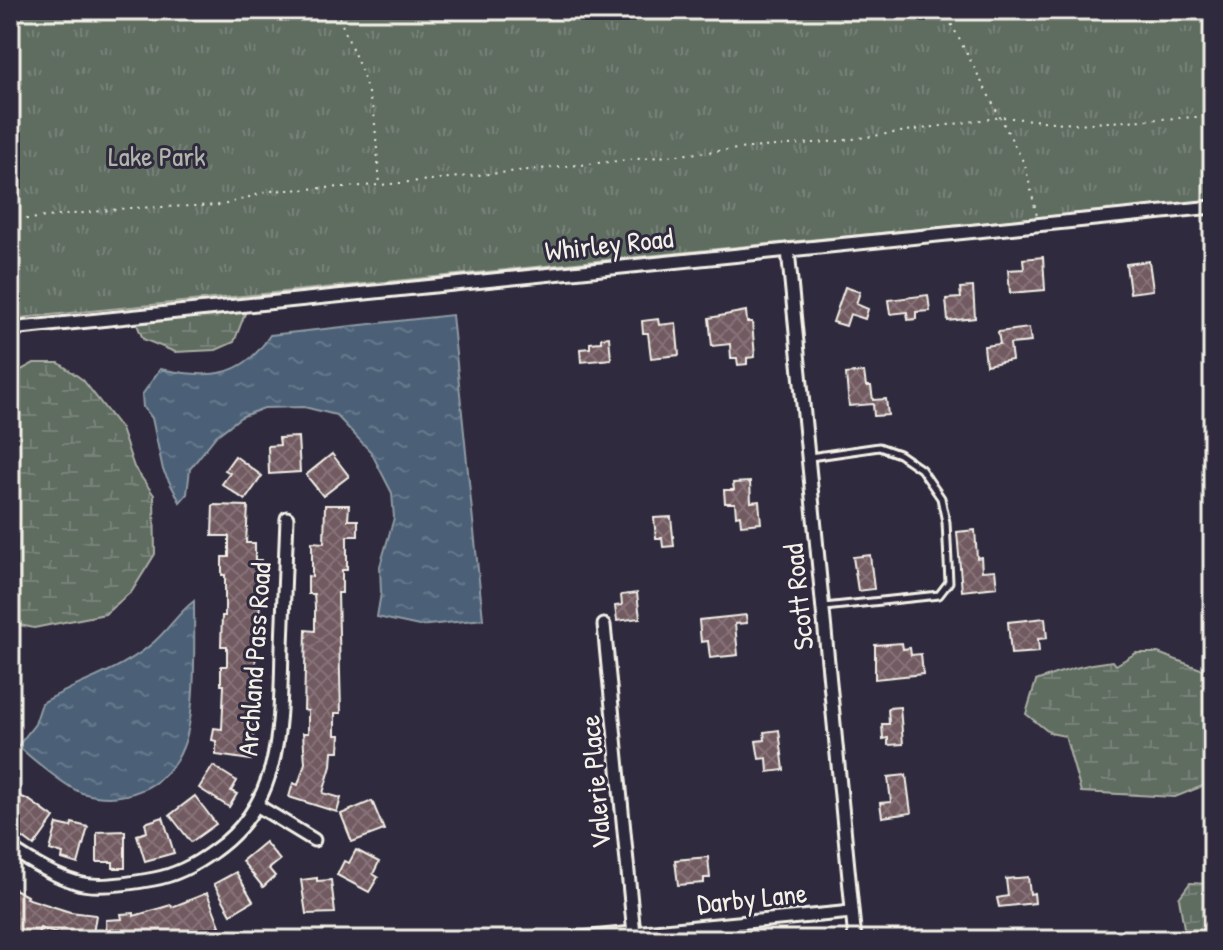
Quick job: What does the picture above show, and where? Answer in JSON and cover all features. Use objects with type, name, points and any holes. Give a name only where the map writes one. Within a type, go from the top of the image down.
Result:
[{"type":"street","name":"Whirley Road","points":[[10,329],[1213,207]]},
{"type":"street","name":"Scott Road","points":[[788,250],[855,940]]},
{"type":"street","name":"Archland Pass Road","points":[[10,848],[77,884],[129,884],[167,877],[193,866],[231,837],[258,806],[275,757],[280,722],[287,518]]},
{"type":"street","name":"Valerie Place","points":[[604,625],[634,934]]},
{"type":"street","points":[[258,806],[314,840]]},
{"type":"street","name":"Darby Lane","points":[[560,940],[852,912]]},
{"type":"lane","points":[[808,457],[879,447],[899,454],[921,469],[941,498],[950,556],[949,582],[939,595],[823,607]]},
{"type":"path","points":[[336,10],[361,70],[374,113],[380,185]]},
{"type":"path","points":[[944,10],[1025,165],[1039,226]]},
{"type":"path","points":[[10,221],[129,208],[223,205],[269,191],[380,185],[839,141],[999,117],[1074,124],[1213,116]]},
{"type":"green space","name":"Lake Park","points":[[10,10],[1213,10],[1213,200],[10,319]]},
{"type":"green space","points":[[246,311],[234,342],[216,350],[175,352],[143,339],[136,322]]},
{"type":"green space","points":[[34,363],[59,363],[83,380],[121,429],[134,467],[154,495],[155,554],[132,591],[105,614],[34,628],[10,623],[10,376]]},
{"type":"green space","points":[[1136,653],[1158,653],[1209,672],[1213,677],[1213,782],[1175,797],[1081,792],[1065,736],[1050,733],[1026,714],[1036,681],[1093,664],[1113,661],[1116,665]]},
{"type":"green space","points":[[1190,883],[1207,884],[1208,914],[1213,915],[1213,927],[1186,940],[1179,898]]},
{"type":"water","points":[[452,315],[483,619],[419,626],[377,617],[381,593],[380,566],[394,518],[392,493],[371,452],[336,415],[304,407],[264,408],[241,417],[216,436],[190,469],[187,494],[180,502],[163,470],[152,418],[143,407],[142,395],[160,369],[194,374],[222,372],[248,361],[270,335]]},
{"type":"water","points":[[194,601],[191,715],[176,761],[155,783],[128,795],[113,797],[82,793],[58,779],[18,746],[35,724],[42,703],[142,652]]},
{"type":"building","points":[[1043,257],[1045,290],[1010,293],[1008,270],[1024,269],[1023,259]]},
{"type":"building","points":[[1149,261],[1153,290],[1130,293],[1126,264]]},
{"type":"building","points":[[845,287],[860,292],[856,304],[868,309],[865,319],[850,314],[846,326],[833,322]]},
{"type":"building","points":[[973,287],[975,318],[948,321],[946,299],[961,298],[960,288]]},
{"type":"building","points":[[928,295],[930,311],[916,312],[916,319],[908,320],[907,312],[890,314],[888,300]]},
{"type":"building","points":[[746,311],[747,322],[752,322],[755,357],[747,358],[747,364],[738,365],[737,358],[731,358],[730,344],[712,346],[709,318]]},
{"type":"building","points":[[658,319],[659,325],[676,323],[679,355],[651,358],[648,333],[643,333],[642,321]]},
{"type":"building","points":[[1029,328],[1031,342],[1010,344],[1012,360],[986,365],[984,346],[1000,344],[998,332]]},
{"type":"building","points":[[609,337],[611,359],[581,362],[580,349],[590,348],[590,343]]},
{"type":"building","points":[[864,372],[873,400],[886,399],[888,415],[874,416],[873,404],[849,406],[846,374]]},
{"type":"building","points":[[298,437],[300,472],[269,474],[268,446],[280,445],[279,438]]},
{"type":"building","points":[[332,454],[349,476],[323,496],[306,475]]},
{"type":"building","points":[[235,456],[262,476],[245,500],[222,484],[230,473],[225,470]]},
{"type":"building","points":[[750,482],[751,502],[759,501],[761,523],[741,525],[740,515],[736,516],[735,503],[725,503],[724,490],[734,490],[733,483]]},
{"type":"building","points":[[213,505],[248,506],[246,543],[255,543],[255,560],[261,560],[259,632],[254,632],[257,692],[251,760],[216,755],[216,741],[212,740],[214,728],[222,729],[224,685],[221,685],[221,666],[227,666],[227,646],[221,646],[222,616],[225,616],[222,557],[229,557],[229,536],[212,536]]},
{"type":"building","points":[[325,505],[349,505],[348,520],[358,520],[358,536],[347,536],[347,570],[342,570],[342,593],[338,593],[341,713],[335,713],[335,735],[340,735],[339,751],[332,751],[323,793],[341,798],[337,812],[289,797],[293,783],[298,785],[305,763],[303,733],[308,733],[308,711],[304,710],[306,630],[315,631],[314,594],[308,594],[308,576],[312,577],[312,542],[324,543]]},
{"type":"building","points":[[671,517],[674,546],[663,547],[662,538],[656,538],[654,518]]},
{"type":"building","points":[[975,530],[977,558],[981,557],[982,571],[995,570],[997,587],[962,591],[957,532]]},
{"type":"building","points":[[870,555],[874,589],[858,591],[853,557]]},
{"type":"building","points":[[637,593],[640,618],[617,621],[615,606],[622,605],[621,595]]},
{"type":"building","points":[[746,615],[747,623],[735,624],[738,655],[710,658],[708,641],[701,642],[699,620]]},
{"type":"building","points":[[1045,618],[1047,638],[1038,639],[1039,652],[1011,654],[1008,622]]},
{"type":"building","points":[[902,643],[903,649],[910,648],[911,655],[921,654],[923,674],[875,679],[875,645]]},
{"type":"building","points":[[900,707],[903,744],[888,745],[888,738],[883,739],[882,724],[889,724],[888,708]]},
{"type":"building","points":[[779,730],[784,770],[768,772],[767,758],[759,759],[756,741],[765,740],[764,732]]},
{"type":"building","points":[[213,766],[237,781],[231,791],[237,794],[229,807],[199,788]]},
{"type":"building","points":[[906,775],[911,813],[882,817],[880,803],[891,802],[888,777]]},
{"type":"building","points":[[10,792],[29,800],[54,818],[34,846],[10,828]]},
{"type":"building","points":[[195,796],[216,824],[191,842],[170,815]]},
{"type":"building","points":[[372,801],[384,830],[352,842],[341,814]]},
{"type":"building","points":[[163,817],[174,853],[145,861],[137,835],[147,832],[145,823]]},
{"type":"building","points":[[72,823],[88,827],[78,864],[62,859],[63,854],[50,850],[57,824],[71,827]]},
{"type":"building","points":[[125,831],[125,868],[113,868],[113,862],[97,862],[97,832]]},
{"type":"building","points":[[265,842],[280,860],[269,869],[275,876],[263,887],[242,861]]},
{"type":"building","points":[[356,850],[379,862],[373,874],[378,877],[369,892],[337,875],[344,861],[349,863]]},
{"type":"building","points":[[708,857],[710,878],[704,878],[704,883],[678,885],[675,860]]},
{"type":"building","points":[[236,872],[253,901],[231,914],[214,884]]},
{"type":"building","points":[[1028,877],[1030,894],[1034,893],[1035,903],[999,907],[997,898],[1008,896],[1006,879]]},
{"type":"building","points":[[317,878],[317,881],[331,880],[335,913],[306,914],[301,880]]},
{"type":"building","points":[[14,889],[26,898],[70,912],[96,915],[92,940],[66,940],[66,937],[40,928],[36,940],[10,936],[10,896]]},
{"type":"building","points":[[207,893],[220,926],[192,937],[172,940],[107,940],[106,920],[122,919],[121,914],[134,913],[134,916],[172,907]]}]
